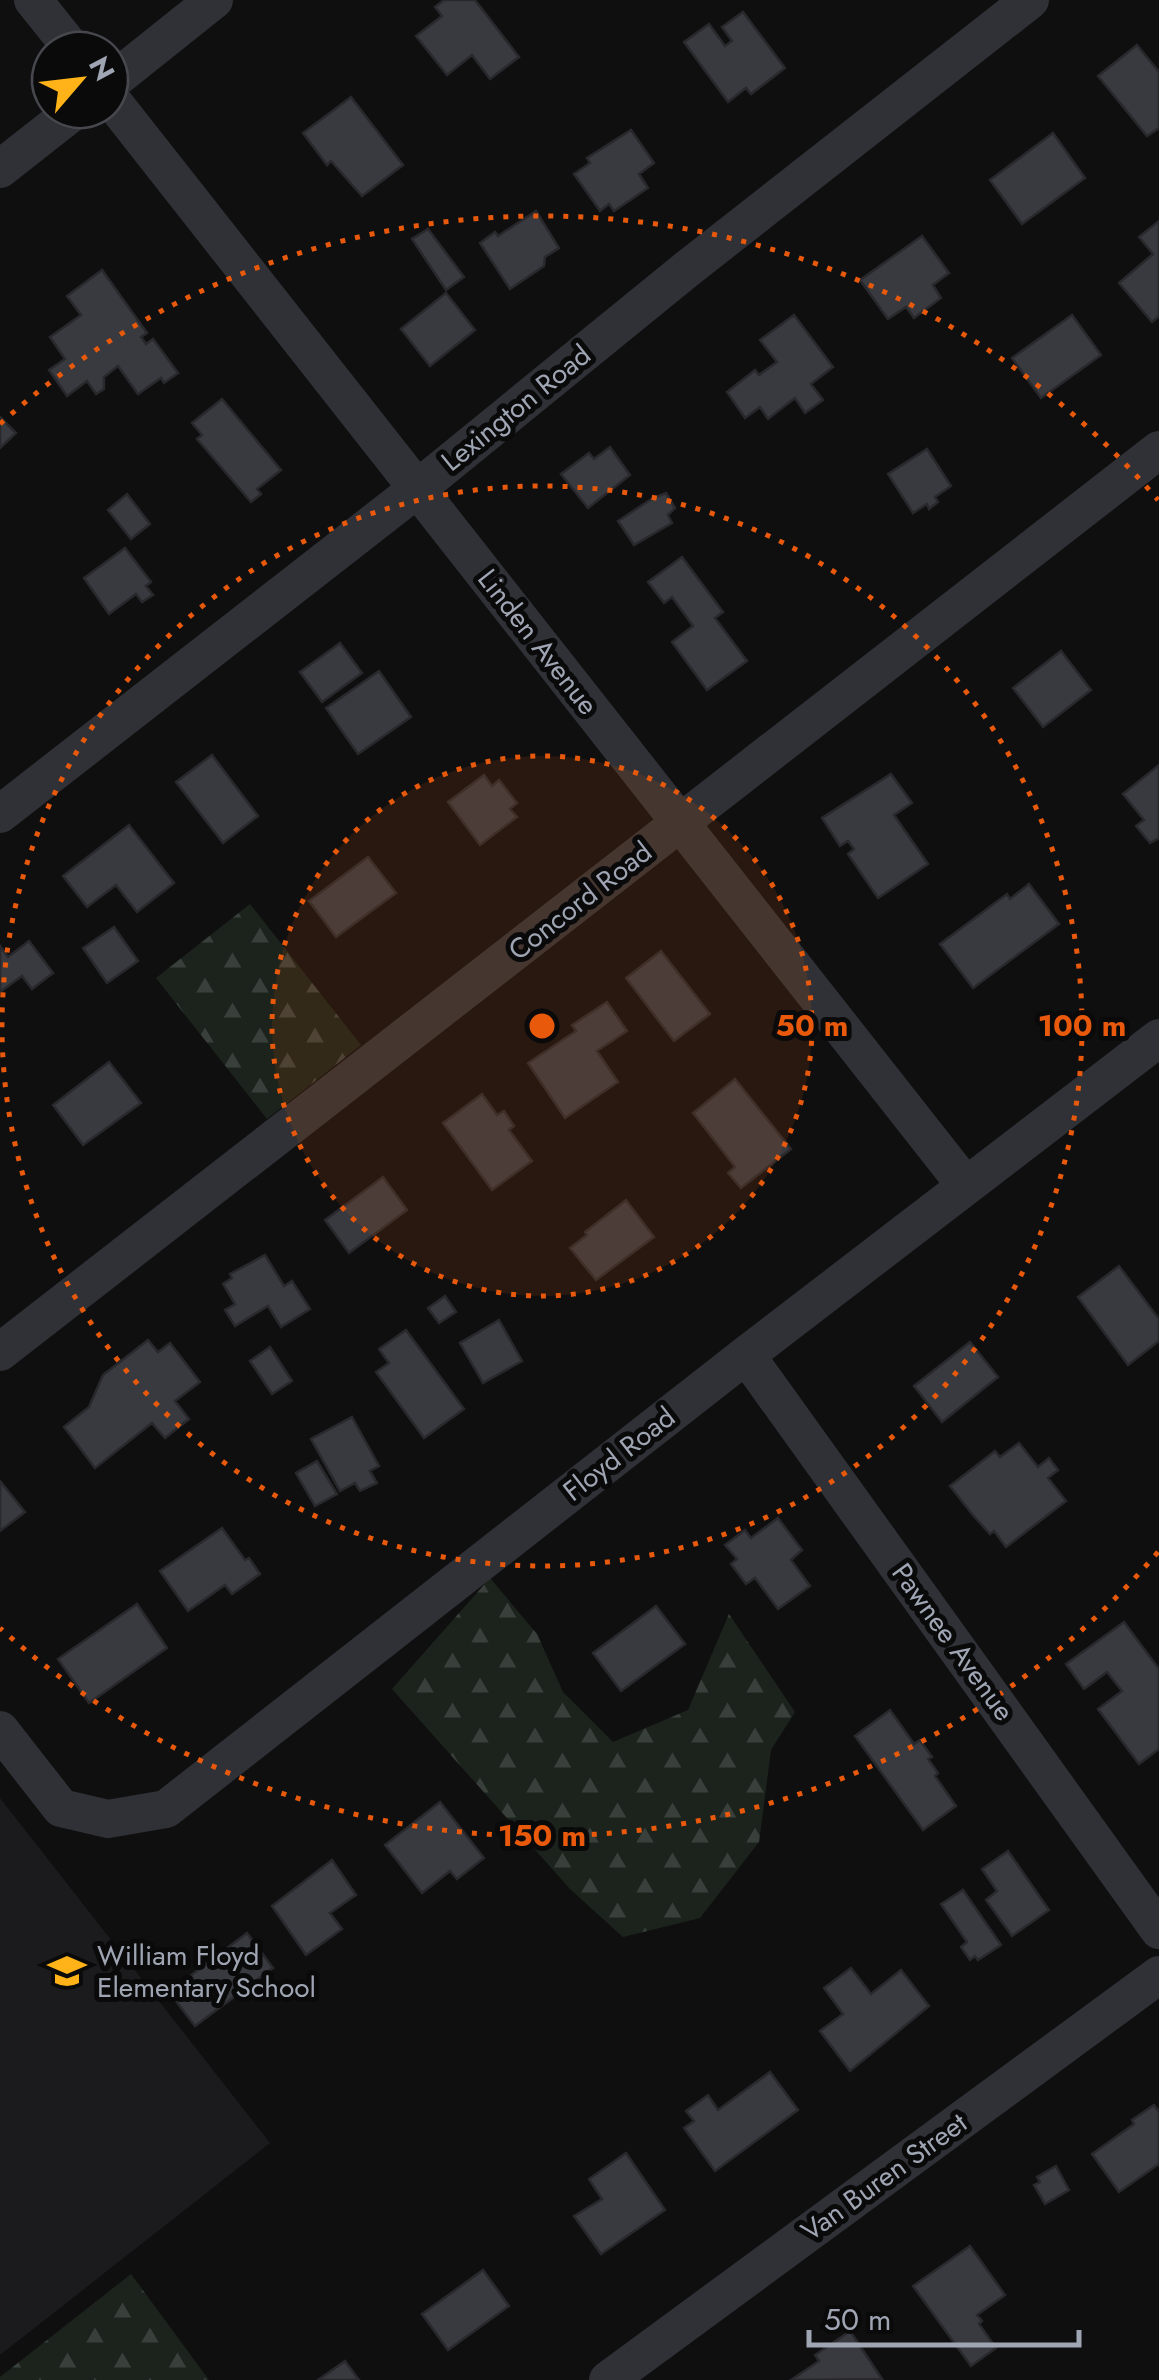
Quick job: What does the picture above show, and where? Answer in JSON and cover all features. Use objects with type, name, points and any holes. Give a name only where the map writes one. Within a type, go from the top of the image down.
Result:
[{"type":"street","points":[[33,0],[56,30]]},
{"type":"street","points":[[130,66],[214,0]]},
{"type":"street","name":"Lexington Road","points":[[0,814],[418,488],[687,269],[1030,0]]},
{"type":"street","name":"Linden Avenue","points":[[130,123],[966,1186]]},
{"type":"street","points":[[0,169],[50,130]]},
{"type":"street","name":"Concord Road","points":[[0,1352],[1159,450]]},
{"type":"street","name":"Floyd Road","points":[[0,1730],[61,1808],[108,1819],[166,1809],[746,1354],[1159,1038]]},
{"type":"street","name":"Pawnee Avenue","points":[[746,1354],[1159,1930]]},
{"type":"street","name":"Van Buren Street","points":[[608,2380],[1159,1975]]},
{"type":"shaded area","name":"William Floyd Elementary School","points":[[0,1798],[270,2143],[0,2355]]},
{"type":"green space","points":[[250,904],[361,1045],[267,1119],[156,978]]},
{"type":"green space","points":[[490,1578],[537,1634],[563,1692],[613,1742],[688,1710],[729,1614],[795,1712],[771,1750],[759,1842],[700,1918],[623,1937],[570,1889],[392,1689]]},
{"type":"green space","points":[[131,2274],[209,2380],[0,2380],[0,2377]]},
{"type":"building","points":[[444,0],[475,0],[519,57],[490,79],[472,55],[447,75],[416,36],[442,16],[435,7]]},
{"type":"building","points":[[743,12],[785,68],[751,94],[746,88],[728,102],[684,42],[709,24],[725,46],[732,41],[722,27]]},
{"type":"building","points":[[1137,45],[1159,72],[1159,128],[1147,136],[1098,76]]},
{"type":"building","points":[[351,97],[403,165],[362,196],[331,161],[327,165],[303,133]]},
{"type":"building","points":[[631,130],[654,163],[639,174],[648,188],[614,211],[609,204],[600,211],[574,174],[590,163],[587,158]]},
{"type":"building","points":[[1053,133],[1085,178],[1022,224],[990,180]]},
{"type":"building","points":[[536,211],[559,248],[545,257],[544,266],[510,289],[480,243]]},
{"type":"building","points":[[1159,221],[1159,316],[1152,322],[1119,283],[1153,254],[1139,237]]},
{"type":"building","points":[[428,229],[464,277],[446,290],[412,239]]},
{"type":"building","points":[[922,236],[949,273],[933,285],[941,298],[914,318],[906,307],[888,319],[860,280]]},
{"type":"building","points":[[102,270],[147,333],[141,337],[146,344],[153,339],[178,373],[164,383],[161,378],[138,394],[118,366],[104,377],[104,389],[96,394],[87,381],[67,396],[49,370],[65,359],[50,337],[81,315],[67,296]]},
{"type":"building","points":[[446,293],[475,330],[430,366],[401,329]]},
{"type":"building","points":[[794,315],[833,367],[811,384],[823,400],[805,413],[795,398],[768,419],[760,407],[745,418],[727,392],[755,370],[759,375],[777,362],[760,340]]},
{"type":"building","points":[[1072,315],[1101,355],[1041,398],[1012,358]]},
{"type":"building","points":[[222,399],[281,470],[257,489],[261,494],[251,502],[197,439],[202,435],[192,423]]},
{"type":"building","points":[[0,417],[16,433],[0,448]]},
{"type":"building","points":[[610,447],[630,475],[588,508],[561,474],[589,453],[594,459]]},
{"type":"building","points":[[927,449],[951,486],[935,497],[938,502],[929,509],[927,504],[913,513],[888,474]]},
{"type":"building","points":[[666,493],[675,508],[668,515],[672,523],[634,545],[618,521]]},
{"type":"building","points":[[127,494],[150,524],[131,539],[108,510]]},
{"type":"building","points":[[125,548],[151,582],[146,586],[153,595],[142,602],[136,594],[109,614],[84,578]]},
{"type":"building","points":[[682,557],[723,612],[715,618],[747,661],[707,690],[672,642],[693,626],[672,597],[664,603],[648,582]]},
{"type":"building","points":[[340,643],[362,673],[322,702],[300,672]]},
{"type":"building","points":[[1061,651],[1091,690],[1043,727],[1013,688]]},
{"type":"building","points":[[379,671],[411,717],[358,754],[326,708]]},
{"type":"building","points":[[212,755],[258,816],[223,843],[176,782]]},
{"type":"building","points":[[1159,765],[1159,838],[1150,843],[1136,826],[1144,820],[1123,794]]},
{"type":"building","points":[[891,774],[912,803],[894,815],[928,864],[878,898],[848,854],[854,849],[848,841],[840,846],[822,818]]},
{"type":"building","points":[[484,775],[492,786],[499,780],[517,803],[510,809],[517,817],[480,845],[448,802]]},
{"type":"building","points":[[129,825],[174,883],[137,912],[116,885],[87,907],[63,876]]},
{"type":"building","points":[[368,857],[396,893],[336,937],[309,901]]},
{"type":"building","points":[[1029,884],[1059,924],[973,988],[940,944],[1007,894],[1010,899]]},
{"type":"building","points":[[114,927],[138,961],[107,983],[83,948]]},
{"type":"building","points":[[29,941],[53,973],[32,989],[22,976],[0,992],[0,946],[8,957]]},
{"type":"building","points":[[661,951],[710,1014],[674,1041],[626,978]]},
{"type":"building","points":[[607,1002],[627,1031],[597,1051],[618,1082],[565,1118],[528,1063],[576,1031],[572,1025]]},
{"type":"building","points":[[109,1062],[141,1103],[83,1145],[53,1105]]},
{"type":"building","points":[[735,1079],[791,1149],[741,1188],[728,1173],[735,1167],[693,1113]]},
{"type":"building","points":[[482,1094],[497,1115],[504,1111],[514,1126],[509,1130],[532,1161],[492,1190],[443,1123]]},
{"type":"building","points":[[383,1177],[407,1210],[349,1253],[325,1220]]},
{"type":"building","points":[[626,1200],[654,1237],[596,1280],[570,1248]]},
{"type":"building","points":[[265,1255],[284,1286],[292,1281],[310,1309],[281,1327],[268,1306],[235,1326],[225,1310],[235,1304],[223,1284],[232,1278],[230,1274]]},
{"type":"building","points":[[1119,1266],[1159,1319],[1159,1341],[1128,1365],[1078,1297]]},
{"type":"building","points":[[445,1296],[456,1312],[439,1323],[428,1308]]},
{"type":"building","points":[[499,1320],[522,1361],[483,1383],[460,1343]]},
{"type":"building","points":[[406,1330],[464,1409],[424,1438],[376,1372],[389,1363],[379,1349]]},
{"type":"building","points":[[148,1340],[158,1352],[170,1343],[200,1382],[175,1401],[189,1419],[165,1438],[152,1423],[95,1468],[64,1427],[89,1407],[103,1375]]},
{"type":"building","points":[[970,1342],[998,1377],[942,1422],[914,1386]]},
{"type":"building","points":[[270,1347],[292,1381],[272,1394],[250,1361]]},
{"type":"building","points":[[352,1417],[379,1466],[370,1471],[377,1483],[360,1491],[355,1483],[340,1491],[311,1439]]},
{"type":"building","points":[[1019,1443],[1038,1467],[1049,1458],[1058,1470],[1048,1478],[1066,1501],[1006,1547],[950,1486],[995,1451],[1000,1457]]},
{"type":"building","points":[[317,1461],[337,1494],[315,1506],[296,1473]]},
{"type":"building","points":[[0,1481],[25,1512],[0,1531]]},
{"type":"building","points":[[778,1518],[802,1550],[791,1560],[810,1586],[778,1609],[755,1578],[746,1584],[731,1564],[737,1559],[725,1545],[745,1530],[751,1538]]},
{"type":"building","points":[[222,1528],[260,1574],[232,1594],[225,1585],[188,1611],[160,1571]]},
{"type":"building","points":[[137,1604],[167,1648],[89,1703],[58,1659]]},
{"type":"building","points":[[656,1606],[685,1644],[621,1691],[593,1653]]},
{"type":"building","points":[[1124,1622],[1159,1669],[1159,1749],[1139,1764],[1098,1709],[1122,1691],[1107,1672],[1084,1689],[1066,1664]]},
{"type":"building","points":[[890,1710],[914,1744],[920,1740],[932,1757],[928,1759],[938,1773],[935,1776],[956,1806],[923,1830],[855,1736]]},
{"type":"building","points":[[440,1802],[484,1858],[457,1879],[450,1871],[422,1893],[385,1845]]},
{"type":"building","points":[[1008,1851],[1049,1910],[1012,1936],[986,1900],[997,1891],[982,1869]]},
{"type":"building","points":[[332,1860],[356,1895],[330,1913],[342,1929],[306,1955],[272,1906]]},
{"type":"building","points":[[963,1890],[1001,1945],[978,1960],[975,1956],[970,1960],[961,1947],[967,1942],[941,1904]]},
{"type":"building","points":[[247,1933],[273,1968],[195,2026],[169,1992]]},
{"type":"building","points":[[851,1968],[871,1994],[901,1970],[929,2006],[850,2071],[820,2031],[843,2014],[824,1988]]},
{"type":"building","points":[[770,2072],[798,2110],[715,2171],[684,2128],[694,2121],[686,2111],[708,2095],[718,2110]]},
{"type":"building","points":[[1154,2105],[1159,2112],[1159,2164],[1119,2192],[1092,2154]]},
{"type":"building","points":[[626,2153],[665,2210],[601,2254],[574,2216],[602,2199],[589,2179]]},
{"type":"building","points":[[1056,2166],[1069,2190],[1045,2204],[1034,2185],[1040,2182],[1037,2177]]},
{"type":"building","points":[[970,2246],[1005,2295],[977,2315],[996,2348],[971,2366],[913,2286]]},
{"type":"building","points":[[483,2270],[509,2306],[448,2350],[422,2314]]},
{"type":"building","points":[[850,2331],[882,2379],[791,2380],[819,2361],[815,2355]]},
{"type":"building","points":[[345,2361],[359,2380],[318,2380]]},
{"type":"place","name":"William Floyd Elementary School","points":[[67,1971]]}]
